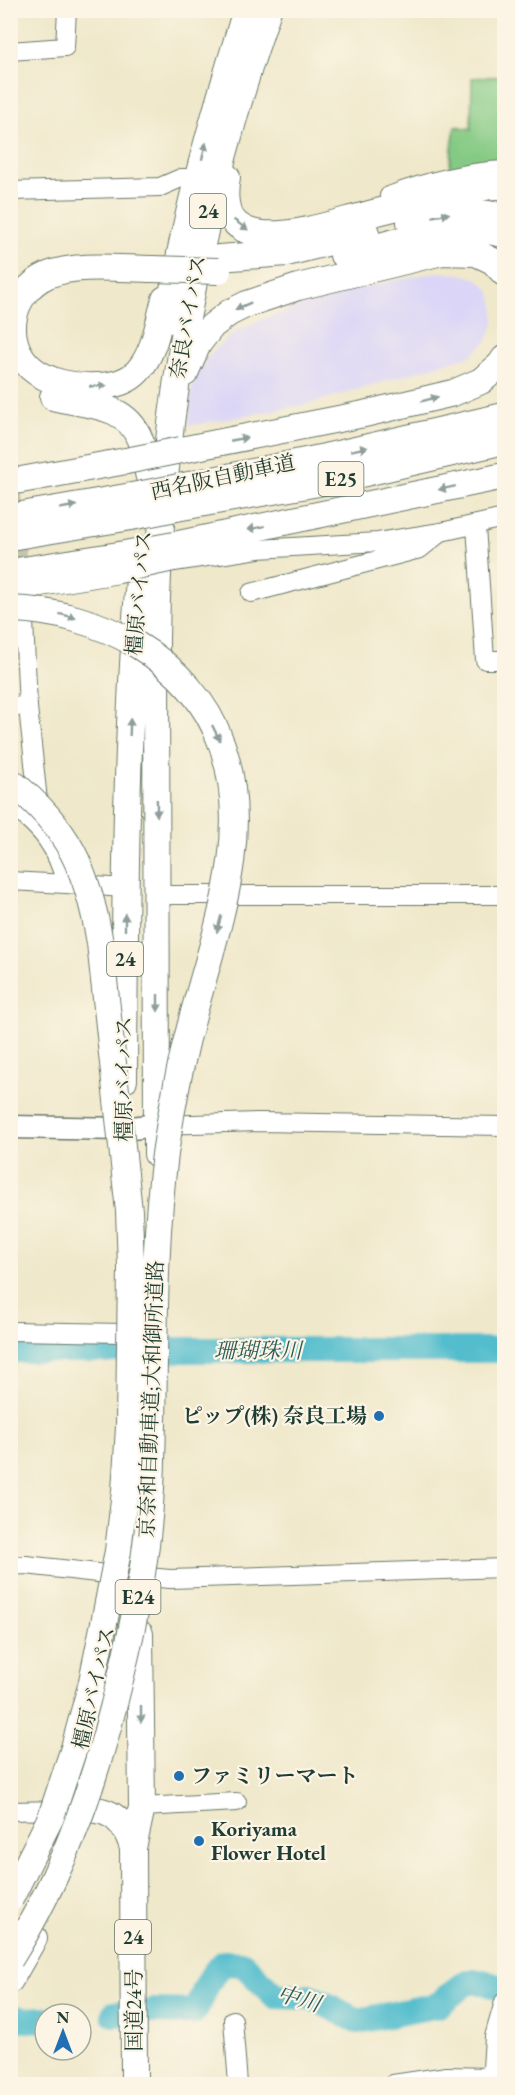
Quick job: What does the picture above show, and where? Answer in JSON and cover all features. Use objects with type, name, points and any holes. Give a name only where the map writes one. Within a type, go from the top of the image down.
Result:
[{"type":"highway","name":"奈良バイパス","points":[[185,228],[206,141],[246,10]]},
{"type":"highway","name":"奈良バイパス","points":[[172,416],[188,308],[212,197],[234,115],[268,10]]},
{"type":"highway","points":[[268,10],[252,87],[229,168],[224,201],[230,217],[245,229],[269,236],[300,258],[373,240],[457,212],[489,213],[504,218]]},
{"type":"highway","points":[[185,228],[154,340],[143,365],[136,374],[117,384],[74,385],[57,382],[43,376],[23,359],[14,337],[15,311],[27,289],[37,280],[50,274],[66,270],[155,263],[219,264],[263,256],[300,258],[340,266],[373,240],[465,191],[504,186]]},
{"type":"highway","name":"橿原バイパス","points":[[10,1914],[62,1810],[92,1711],[105,1650],[115,1575],[120,1514],[124,1371],[125,888],[131,702],[139,580],[162,358],[185,228]]},
{"type":"highway","points":[[300,258],[373,240],[460,230],[504,234]]},
{"type":"highway","points":[[172,416],[186,369],[198,344],[212,326],[229,313],[247,304],[300,258],[337,231],[442,252],[476,253],[493,261],[504,273]]},
{"type":"highway","points":[[10,283],[27,268],[39,261],[54,257],[94,255],[155,263]]},
{"type":"highway","points":[[10,482],[364,414],[453,393],[481,381],[500,366],[504,359]]},
{"type":"highway","points":[[10,370],[21,382],[33,390],[67,401],[111,409],[122,415],[136,432],[149,477]]},
{"type":"highway","name":"橿原バイパス","points":[[10,1980],[67,1875],[94,1809],[140,1634],[148,1577],[157,1370],[156,581],[172,416]]},
{"type":"highway","name":"西名阪自動車道","points":[[10,537],[177,497],[325,457],[504,416]]},
{"type":"highway","name":"西名阪自動車道","points":[[177,497],[330,481],[504,441]]},
{"type":"highway","points":[[10,572],[119,565],[504,476]]},
{"type":"highway","name":"西名阪自動車道","points":[[10,517],[132,506]]},
{"type":"highway","name":"京奈和自動車道;大和御所道路","points":[[10,1959],[30,1928],[56,1877],[78,1826],[101,1755],[133,1625],[151,1492],[159,1211],[165,1152],[184,1050],[219,922],[234,845],[230,777],[221,743],[208,715],[190,691],[170,669],[120,635],[66,615],[31,610],[15,600]]},
{"type":"highway","name":"京奈和自動車道;大和御所道路","points":[[10,780],[56,825],[73,850],[85,877],[94,909],[100,944],[129,1210],[131,1267],[129,1427],[118,1551],[91,1686],[74,1748],[51,1817],[10,1899]]},
{"type":"highway","name":"24","points":[[129,1837],[142,1807],[140,1634]]},
{"type":"highway","points":[[62,1810],[94,1809],[110,1814],[129,1837]]},
{"type":"highway","name":"国道24号","points":[[129,1837],[134,2085]]},
{"type":"main road","points":[[10,1127],[123,1129],[157,1125]]},
{"type":"street","points":[[10,63],[11,51],[65,47],[67,10]]},
{"type":"street","points":[[389,196],[418,185],[484,171],[504,170]]},
{"type":"street","points":[[10,191],[160,187],[181,178],[197,178]]},
{"type":"street","points":[[174,554],[378,542],[476,526],[504,518]]},
{"type":"street","points":[[476,526],[484,660],[504,660]]},
{"type":"street","points":[[251,593],[420,549],[441,532]]},
{"type":"street","points":[[41,831],[19,707],[15,600],[119,565]]},
{"type":"street","points":[[10,804],[41,831],[52,845],[60,860],[66,884]]},
{"type":"street","points":[[10,881],[125,888]]},
{"type":"street","points":[[158,894],[504,895]]},
{"type":"street","points":[[157,1125],[259,1122],[504,1126]]},
{"type":"street","points":[[10,1331],[124,1335]]},
{"type":"street","points":[[10,1566],[26,1565],[115,1575]]},
{"type":"street","points":[[148,1577],[182,1579],[504,1568]]},
{"type":"street","points":[[142,1807],[237,1802]]},
{"type":"street","points":[[10,1811],[62,1810]]},
{"type":"street","points":[[393,2085],[447,2076],[491,2081],[494,2037],[504,2002]]},
{"type":"street","points":[[232,2020],[238,2085]]},
{"type":"shaded area","points":[[436,272],[461,274],[478,279],[490,291],[494,305],[494,324],[486,342],[472,355],[309,404],[189,426],[190,398],[197,372],[213,351],[236,331],[328,295]]},
{"type":"green space","points":[[504,76],[504,162],[449,171],[455,126],[471,129],[472,78]]},
{"type":"waterway","name":"珊瑚珠川","points":[[10,1350],[504,1350]]},
{"type":"waterway","name":"中川","points":[[154,2011],[193,2012],[212,1976],[224,1963],[243,1964],[275,1996],[311,1997],[358,2021],[438,2005],[467,1982],[483,1982],[504,1989]]},
{"type":"waterway","name":"中川","points":[[114,2014],[127,2013]]},
{"type":"waterway","name":"中川","points":[[11,2017],[33,2020]]},
{"type":"tunnel","points":[[10,487],[21,581]]},
{"type":"place","name":"ピップ(株) 奈良工場","points":[[379,1416]]},
{"type":"place","name":"ファミリーマート","points":[[179,1776]]},
{"type":"place","name":"Koriyama Flower Hotel","points":[[199,1841]]}]
